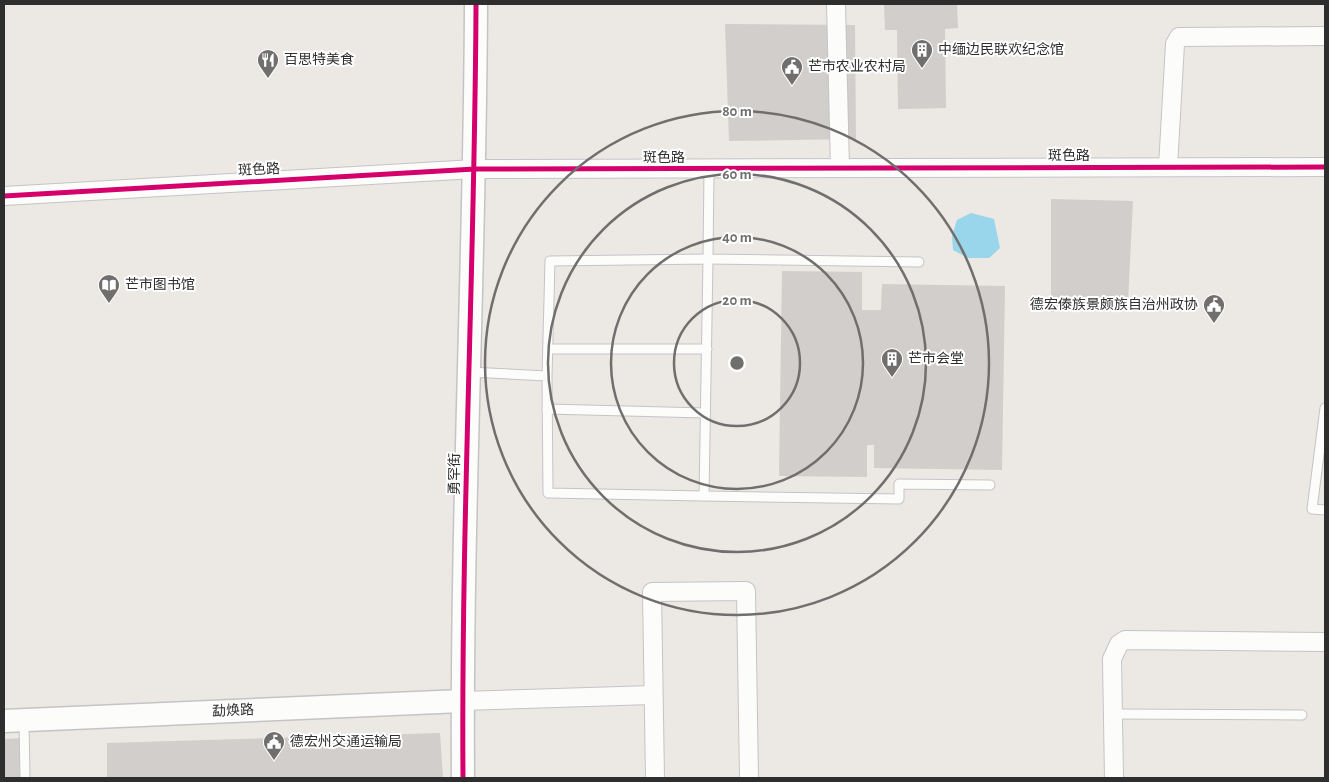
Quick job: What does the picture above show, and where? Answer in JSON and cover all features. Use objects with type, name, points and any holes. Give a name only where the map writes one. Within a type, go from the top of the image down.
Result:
[{"type":"street","name":"勇罕街","points":[[463,778],[462,701],[468,372],[475,169],[476,4]]},
{"type":"street","points":[[836,4],[840,168]]},
{"type":"street","points":[[1168,167],[1175,44],[1178,38],[1325,36]]},
{"type":"street","name":"斑色路","points":[[4,196],[475,169],[1325,166]]},
{"type":"street","points":[[655,778],[652,695],[652,592],[746,591],[750,778]]},
{"type":"street","points":[[1114,778],[1112,658],[1119,644],[1125,640],[1325,642]]},
{"type":"street","points":[[462,701],[652,695]]},
{"type":"street","name":"勐焕路","points":[[14,721],[462,701]]},
{"type":"lane","points":[[704,496],[709,169]]},
{"type":"lane","points":[[919,262],[708,259],[550,262],[547,376],[548,493],[899,499],[899,484],[990,485]]},
{"type":"lane","points":[[548,349],[706,349]]},
{"type":"lane","points":[[468,372],[547,376]]},
{"type":"lane","points":[[1325,408],[1312,509],[1325,510]]},
{"type":"lane","points":[[547,409],[705,413]]},
{"type":"lane","points":[[1112,714],[1302,716]]},
{"type":"lane","points":[[14,721],[25,778]]},
{"type":"water","points":[[971,213],[994,219],[1000,248],[989,258],[968,258],[953,250],[952,236],[957,220]]},
{"type":"building","name":"中缅边民联欢纪念馆","points":[[884,4],[957,4],[958,28],[945,29],[946,108],[898,109],[897,30],[885,30]]},
{"type":"building","name":"芒市农业农村局","points":[[725,24],[855,25],[856,139],[729,141]]},
{"type":"building","points":[[1051,199],[1133,201],[1128,302],[1051,312]]},
{"type":"building","name":"芒市会堂","points":[[782,271],[862,272],[862,310],[881,310],[882,284],[1005,286],[1002,470],[874,468],[874,445],[867,445],[867,477],[779,476]]},
{"type":"building","name":"德宏州交通运输局","points":[[440,733],[443,778],[107,778],[107,743]]},
{"type":"building","points":[[25,738],[25,778],[4,778],[4,739]]},
{"type":"cycle path","points":[[463,778],[464,584],[476,4]]},
{"type":"cycle path","points":[[4,196],[475,169],[1325,167]]},
{"type":"place","name":"中缅边民联欢纪念馆","points":[[922,69]]},
{"type":"place","name":"百思特美食","points":[[268,79]]},
{"type":"place","name":"芒市农业农村局","points":[[792,86]]},
{"type":"place","name":"芒市图书馆","points":[[109,304]]},
{"type":"place","name":"德宏傣族景颇族自治州政协","points":[[1214,324]]},
{"type":"place","name":"芒市会堂","points":[[892,378]]},
{"type":"place","name":"德宏州交通运输局","points":[[274,761]]}]
